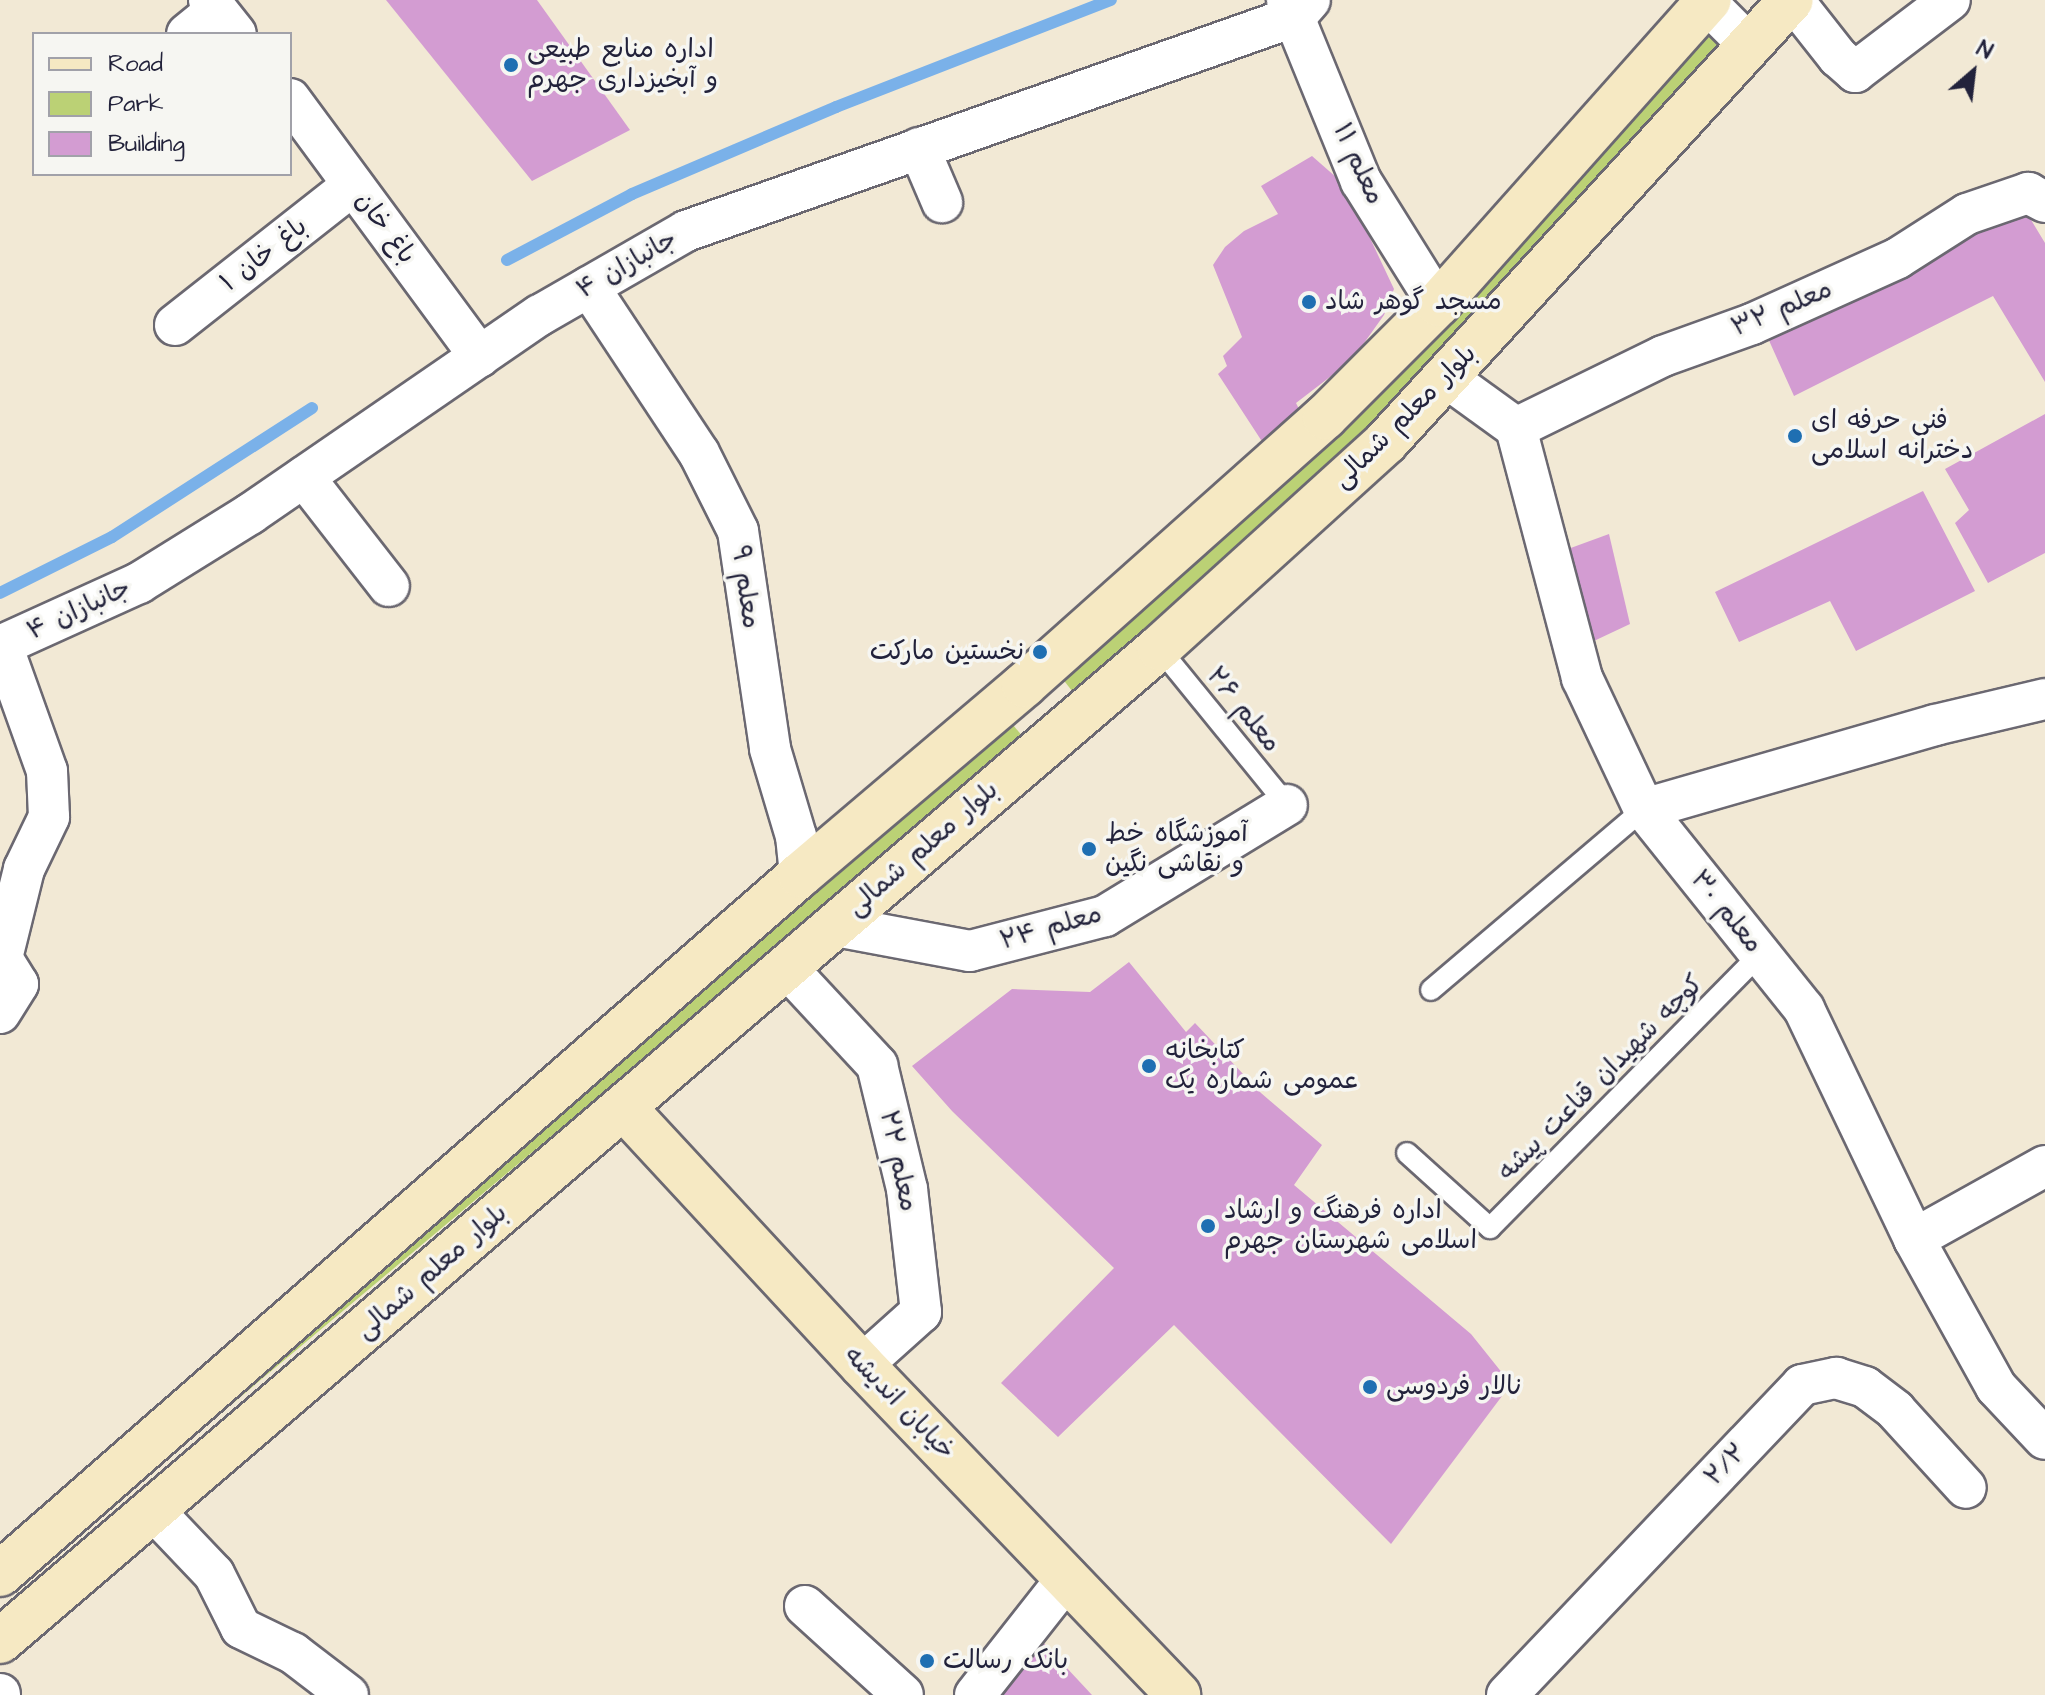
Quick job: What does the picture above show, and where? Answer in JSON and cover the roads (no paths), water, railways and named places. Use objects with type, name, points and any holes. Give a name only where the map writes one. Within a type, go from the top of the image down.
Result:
[{"type":"main road","name":"بلوار معلم شمالی","points":[[0,1641],[836,926],[1064,726],[1159,648],[1386,442],[1792,0]]},
{"type":"main road","points":[[0,1574],[800,875],[1024,685],[1325,417],[1438,304],[1706,1]]},
{"type":"main road","points":[[1024,685],[1064,726]]},
{"type":"main road","name":"خیابان اندیشه","points":[[624,1108],[862,1365],[1178,1695]]},
{"type":"street","points":[[1792,0],[1838,57],[1855,72],[1950,0]]},
{"type":"street","points":[[1706,1],[1750,46]]},
{"type":"street","name":"معلم ۱۱","points":[[1297,5],[1361,181],[1438,304]]},
{"type":"street","name":"جانبازان ۴","points":[[1,646],[139,583],[304,477],[540,315],[686,231],[919,148],[1297,5]]},
{"type":"street","name":"باغ خان","points":[[292,102],[480,357]]},
{"type":"street","points":[[919,148],[942,202]]},
{"type":"street","name":"باغ خان ۱","points":[[175,325],[353,185]]},
{"type":"street","name":"معلم ۳۲","points":[[1516,428],[1663,356],[1752,324],[1898,258],[1967,214],[2028,193],[2045,202]]},
{"type":"street","name":"معلم ۹","points":[[589,287],[699,453],[738,531],[770,749],[796,836],[800,875]]},
{"type":"street","points":[[1447,378],[1516,428]]},
{"type":"street","name":"معلم ۳۰","points":[[1516,428],[1582,678],[1644,809],[1804,1009],[1914,1239],[1996,1387],[2045,1439]]},
{"type":"street","points":[[304,477],[389,586]]},
{"type":"street","points":[[1,646],[47,771],[49,817],[24,869],[2,958],[9,999]]},
{"type":"street","points":[[1644,809],[1935,725],[2045,699]]},
{"type":"street","name":"معلم ۲۴","points":[[836,926],[970,951],[1105,916],[1287,805]]},
{"type":"street","name":"معلم ۲۲","points":[[786,967],[877,1065],[907,1189],[921,1312],[862,1365]]},
{"type":"street","points":[[1914,1239],[2045,1166]]},
{"type":"street","name":"۲/۲","points":[[1507,1695],[1802,1385],[1836,1378],[1865,1387],[1895,1410],[1966,1488]]},
{"type":"street","points":[[153,1510],[214,1574],[241,1628],[293,1653],[348,1695]]},
{"type":"street","points":[[975,1695],[1068,1577]]},
{"type":"street","points":[[805,1606],[903,1695]]},
{"type":"lane","name":"معلم ۲۶","points":[[1159,648],[1287,805]]},
{"type":"lane","points":[[1431,990],[1644,809]]},
{"type":"lane","name":"کوچه شهیدان قناعت پیشه","points":[[1407,1153],[1490,1228],[1760,954]]},
{"type":"waterway","points":[[507,260],[632,194],[836,107],[1111,0]]},
{"type":"waterway","points":[[0,593],[112,537],[312,408]]},
{"type":"place","name":"اداره منابع طبیعی و آبخیزداری جهرم","points":[[511,65]]},
{"type":"place","name":"مسجد گوهر شاد","points":[[1309,302]]},
{"type":"place","name":"فنی حرفه ای دخترانه اسلامی","points":[[1795,436]]},
{"type":"place","name":"نخستین مارکت","points":[[1040,652]]},
{"type":"place","name":"آموزشگاه خط و نقاشی نگین","points":[[1089,849]]},
{"type":"place","name":"کتابخانه عمومی شماره یک","points":[[1149,1066]]},
{"type":"place","name":"اداره فرهنگ و ارشاد اسلامی شهرستان جهرم","points":[[1208,1226]]},
{"type":"place","name":"نالار فردوسی","points":[[1370,1387]]},
{"type":"place","name":"بانک رسالت","points":[[927,1661]]}]
